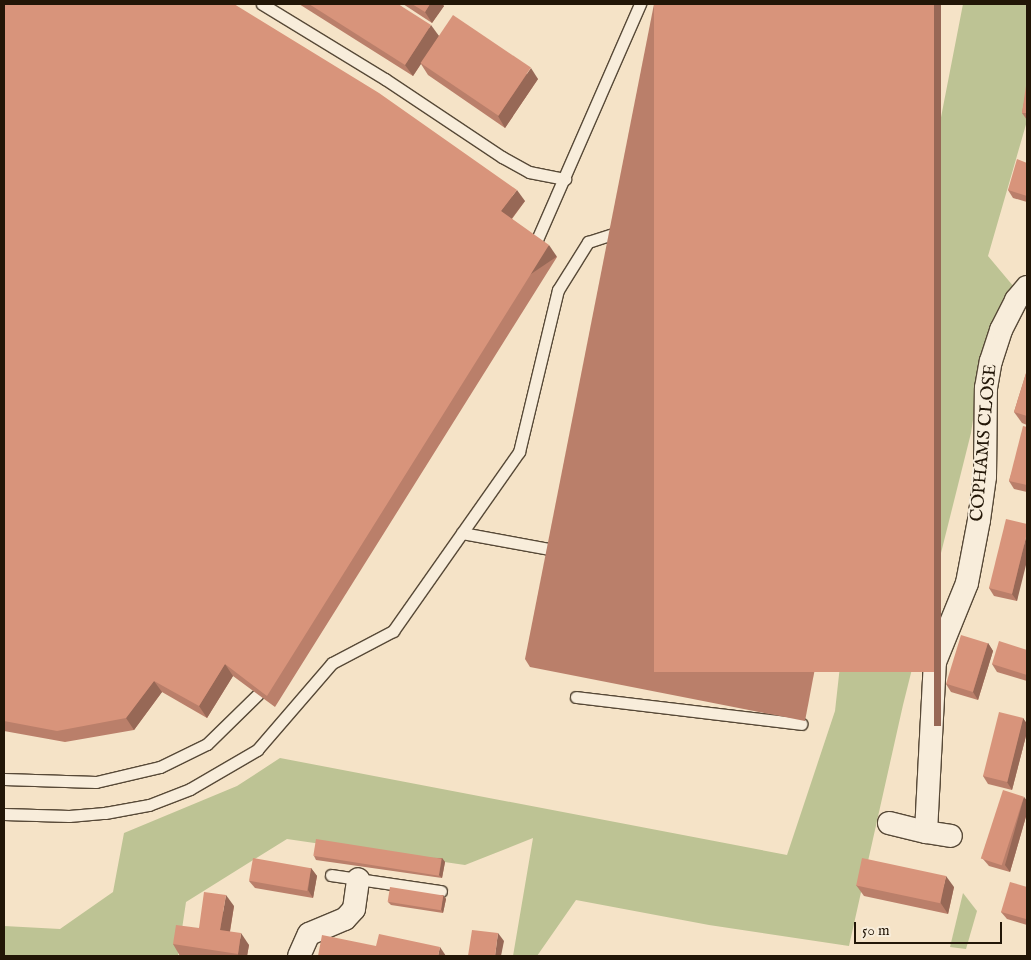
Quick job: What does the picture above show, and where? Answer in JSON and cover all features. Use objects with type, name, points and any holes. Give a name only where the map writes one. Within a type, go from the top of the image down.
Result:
[{"type":"street","name":"COPHAMS CLOSE","points":[[926,832],[935,662],[967,583],[979,520],[985,477],[986,388],[990,361],[1004,323],[1016,300],[1027,287]]},
{"type":"street","points":[[890,823],[951,836]]},
{"type":"street","points":[[299,956],[309,934],[345,919],[354,909],[358,879]]},
{"type":"lane","points":[[262,4],[385,79],[502,157],[529,172],[565,179]]},
{"type":"lane","points":[[536,242],[565,179],[577,144],[640,4]]},
{"type":"lane","points":[[4,814],[68,816],[149,805],[190,790],[257,750],[332,663],[393,631],[519,452],[558,290],[588,242],[618,232]]},
{"type":"lane","points":[[462,533],[549,548]]},
{"type":"lane","points":[[4,779],[96,782],[160,767],[207,744],[258,694]]},
{"type":"lane","points":[[576,697],[801,724]]},
{"type":"lane","points":[[331,875],[441,891]]},
{"type":"green space","points":[[963,4],[1027,4],[1027,121],[988,256],[1014,287],[982,359],[971,433],[903,705],[849,946],[709,925],[576,900],[537,956],[513,956],[533,838],[465,865],[287,839],[186,902],[178,956],[4,956],[4,926],[60,929],[113,892],[124,833],[237,786],[280,758],[787,855],[835,711],[854,539],[890,380]]},
{"type":"green space","points":[[963,893],[977,911],[966,949],[950,947]]},
{"type":"building","points":[[4,4],[234,4],[379,93],[517,190],[501,211],[549,245],[267,696],[225,664],[199,706],[154,681],[126,718],[57,731],[4,721]]},
{"type":"building","points":[[309,4],[398,4],[431,25],[405,65]]},
{"type":"building","points":[[412,4],[430,4],[425,12]]},
{"type":"building","points":[[654,4],[934,4],[934,672],[654,672]]},
{"type":"building","points":[[453,15],[531,68],[498,116],[421,63]]},
{"type":"building","points":[[1026,86],[1027,113],[1022,113]]},
{"type":"building","points":[[1017,159],[1027,163],[1027,196],[1008,190]]},
{"type":"building","points":[[1027,370],[1027,416],[1014,412]]},
{"type":"building","points":[[1023,426],[1027,427],[1027,485],[1009,481]]},
{"type":"building","points":[[1006,519],[1027,524],[1027,533],[1012,594],[989,588]]},
{"type":"building","points":[[961,635],[988,643],[973,692],[946,684]]},
{"type":"building","points":[[999,641],[1027,650],[1027,675],[992,664]]},
{"type":"building","points":[[999,712],[1023,718],[1007,782],[983,776]]},
{"type":"building","points":[[1003,790],[1024,797],[1002,865],[981,858]]},
{"type":"building","points":[[316,839],[441,859],[439,876],[313,856]]},
{"type":"building","points":[[253,858],[311,868],[307,891],[249,881]]},
{"type":"building","points":[[862,858],[946,876],[940,903],[856,885]]},
{"type":"building","points":[[1010,882],[1027,887],[1026,919],[1001,912]]},
{"type":"building","points":[[390,887],[443,895],[441,910],[388,902]]},
{"type":"building","points":[[204,892],[226,895],[220,930],[241,933],[238,954],[173,944],[176,925],[199,928]]},
{"type":"building","points":[[472,930],[498,933],[495,956],[468,956]]},
{"type":"building","points":[[379,934],[440,947],[438,956],[318,956],[322,935],[376,946]]}]
